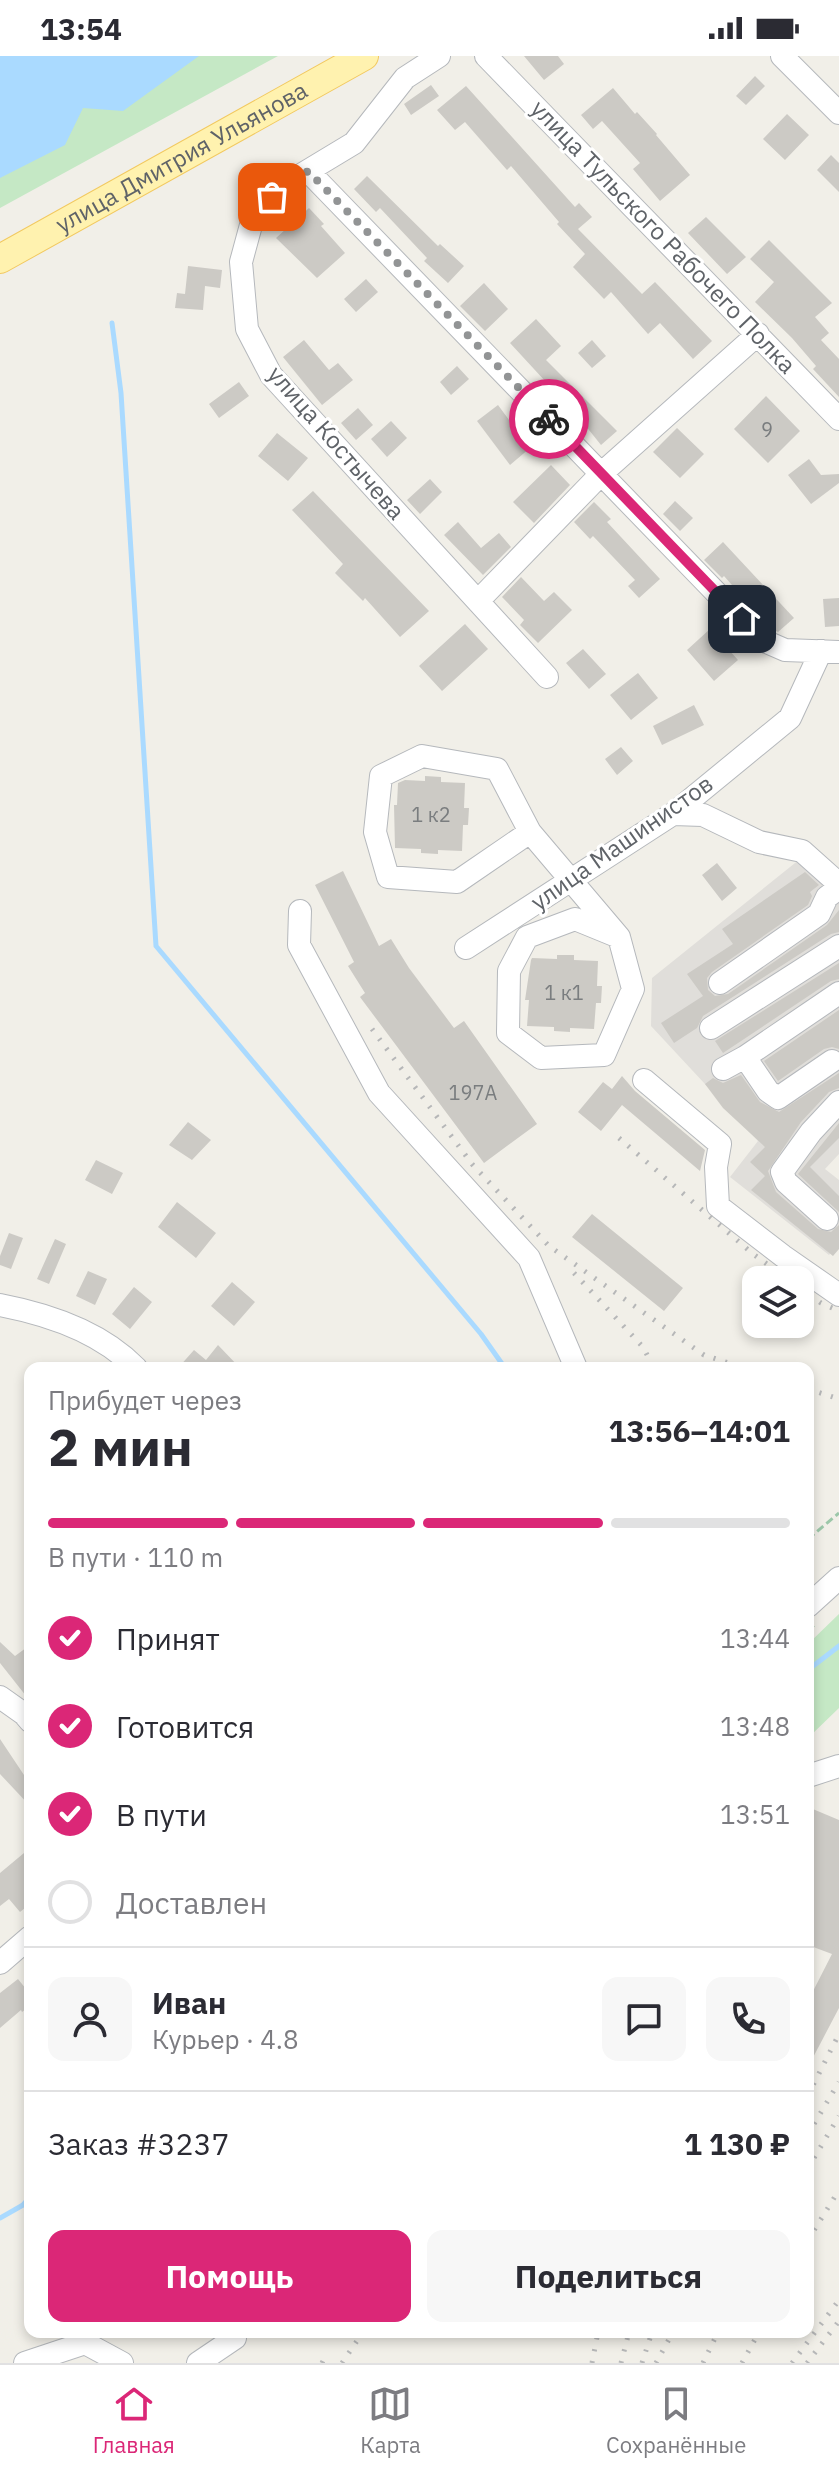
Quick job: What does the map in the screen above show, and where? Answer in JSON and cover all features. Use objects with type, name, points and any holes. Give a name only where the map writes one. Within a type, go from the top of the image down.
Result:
[{"type":"main road","name":"улица Дмитрия Ульянова","points":[[0,259],[364,56]]},
{"type":"street","name":"улица Костычева","points":[[439,56],[405,78],[354,143],[291,181],[254,214],[241,262],[247,329],[271,375],[547,677]]},
{"type":"street","name":"улица Тульского Рабочего Полка","points":[[486,56],[839,419]]},
{"type":"street","points":[[782,56],[839,113]]},
{"type":"street","name":"улица Машинистов","points":[[308,171],[762,640],[785,650],[830,651],[790,718],[673,814],[466,948]]},
{"type":"street","points":[[478,601],[602,473],[758,334]]},
{"type":"street","points":[[530,832],[457,882],[388,877],[375,832],[381,776],[422,756],[497,769],[530,832],[619,937],[633,989],[604,1055],[541,1058],[508,1033],[509,971],[527,937],[575,919],[619,937]]},
{"type":"street","points":[[673,814],[703,815],[759,842],[802,851],[839,886],[827,897],[819,914],[720,983]]},
{"type":"street","points":[[300,911],[299,945],[379,1093],[529,1258],[573,1362]]},
{"type":"street","points":[[711,1028],[839,946]]},
{"type":"street","points":[[723,1069],[839,993]]},
{"type":"street","points":[[745,1057],[775,1098],[784,1096],[832,1061]]},
{"type":"street","points":[[644,1080],[720,1144],[716,1167],[718,1206],[839,1295]]},
{"type":"street","points":[[827,1219],[786,1182],[782,1172],[811,1132],[839,1102]]},
{"type":"street","points":[[0,1305],[60,1321],[130,1362]]},
{"type":"street","points":[[814,1601],[839,1578]]},
{"type":"street","points":[[0,1697],[24,1714]]},
{"type":"street","points":[[814,1774],[839,1766]]},
{"type":"street","points":[[0,1963],[24,1942]]},
{"type":"street","points":[[198,2363],[232,2338]]},
{"type":"street","points":[[229,2363],[235,2338]]},
{"type":"street","points":[[25,2363],[85,2343],[122,2363]]},
{"type":"path","points":[[814,1534],[839,1513]]},
{"type":"shaded area","points":[[800,859],[827,885],[839,902],[839,1154],[825,1169],[839,1180],[839,1242],[829,1255],[730,1177],[758,1141],[651,1026],[652,978]]},
{"type":"green space","points":[[0,56],[278,56],[0,208]]},
{"type":"green space","points":[[839,1614],[839,1708],[814,1732],[814,1638]]},
{"type":"water","points":[[0,56],[199,56],[123,111],[83,108],[65,145],[0,178]]},
{"type":"building","points":[[524,56],[558,56],[564,64],[544,80]]},
{"type":"building","points":[[755,76],[765,86],[746,105],[736,96]]},
{"type":"building","points":[[431,85],[439,96],[411,115],[404,104]]},
{"type":"building","points":[[466,86],[575,207],[579,203],[592,217],[578,229],[642,294],[655,282],[712,341],[693,359],[660,323],[648,334],[611,292],[604,299],[573,267],[585,254],[511,166],[507,170],[465,122],[455,130],[437,110]]},
{"type":"building","points":[[613,88],[657,134],[690,175],[660,201],[633,169],[640,163],[602,121],[593,129],[581,115]]},
{"type":"building","points":[[787,114],[809,135],[785,160],[763,139]]},
{"type":"building","points":[[831,155],[839,163],[839,192],[817,170]]},
{"type":"building","points":[[367,176],[438,246],[440,244],[464,266],[448,283],[424,261],[427,258],[380,208],[376,212],[354,189]]},
{"type":"building","points":[[309,208],[345,253],[317,278],[276,238]]},
{"type":"building","points":[[706,217],[746,257],[727,274],[688,233]]},
{"type":"building","points":[[769,240],[832,303],[815,317],[829,333],[821,340],[839,359],[839,397],[813,369],[816,366],[792,338],[755,302],[774,282],[750,259]]},
{"type":"building","points":[[188,266],[222,270],[220,288],[205,286],[203,310],[175,308],[177,293],[185,294]]},
{"type":"building","points":[[366,279],[378,292],[356,312],[344,299]]},
{"type":"building","points":[[484,283],[508,309],[485,331],[460,306]]},
{"type":"building","points":[[536,319],[561,346],[546,360],[617,431],[601,445],[510,343]]},
{"type":"building","points":[[304,340],[329,370],[338,363],[353,380],[322,405],[283,357]]},
{"type":"building","points":[[592,340],[606,356],[592,368],[578,353]]},
{"type":"building","points":[[457,366],[469,379],[451,395],[440,382]]},
{"type":"building","points":[[239,382],[249,396],[219,418],[209,404]]},
{"type":"building","points":[[766,396],[800,431],[768,463],[734,429]]},
{"type":"building","points":[[498,405],[530,448],[510,465],[477,421]]},
{"type":"building","points":[[358,408],[373,425],[356,440],[341,423]]},
{"type":"building","points":[[391,421],[407,438],[387,457],[371,439]]},
{"type":"building","points":[[677,428],[704,454],[680,478],[653,452]]},
{"type":"building","points":[[277,433],[308,458],[288,481],[258,456]]},
{"type":"building","points":[[809,459],[821,475],[839,474],[839,483],[811,504],[788,475]]},
{"type":"building","points":[[551,465],[570,485],[534,523],[513,502]]},
{"type":"building","points":[[430,479],[442,492],[420,514],[407,500]]},
{"type":"building","points":[[313,491],[429,611],[400,637],[365,598],[363,601],[335,573],[343,564],[292,510]]},
{"type":"building","points":[[675,501],[693,518],[680,531],[663,514]]},
{"type":"building","points":[[594,502],[611,519],[607,522],[660,579],[639,598],[628,586],[635,580],[593,536],[590,539],[574,522]]},
{"type":"building","points":[[458,522],[481,548],[499,533],[511,547],[483,575],[444,535]]},
{"type":"building","points":[[723,542],[794,618],[778,632],[770,628],[724,576],[722,578],[704,560]]},
{"type":"building","points":[[521,577],[544,601],[554,592],[572,610],[538,643],[520,625],[524,620],[502,597]]},
{"type":"building","points":[[839,598],[839,626],[825,627],[823,599]]},
{"type":"building","points":[[465,624],[488,649],[442,691],[419,666]]},
{"type":"building","points":[[710,629],[738,660],[714,681],[687,650]]},
{"type":"building","points":[[583,649],[606,674],[589,689],[566,663]]},
{"type":"building","points":[[638,673],[658,698],[631,720],[610,695]]},
{"type":"building","points":[[694,705],[704,725],[662,745],[653,726]]},
{"type":"building","points":[[621,747],[633,761],[617,775],[605,759]]},
{"type":"building","points":[[425,776],[441,777],[441,782],[465,783],[464,808],[469,808],[468,825],[463,825],[462,851],[438,850],[438,854],[421,853],[421,849],[395,848],[394,805],[397,805],[398,783],[405,780],[425,781]]},
{"type":"building","points":[[717,863],[737,888],[722,901],[702,875]]},
{"type":"building","points":[[343,871],[379,946],[391,939],[454,1028],[464,1021],[537,1124],[484,1163],[360,997],[365,993],[348,966],[354,962],[315,885]]},
{"type":"building","points":[[805,872],[819,885],[810,892],[812,896],[808,905],[712,972],[707,978],[708,990],[715,996],[728,994],[827,925],[839,910],[839,932],[831,934],[703,1016],[697,1028],[674,1043],[661,1023],[703,996],[687,974],[733,944],[722,929]]},
{"type":"building","points":[[557,955],[574,955],[574,960],[598,961],[597,986],[602,986],[601,1003],[596,1003],[594,1029],[570,1028],[570,1032],[554,1031],[554,1027],[527,1026],[529,1000],[525,1000],[531,960],[557,959]]},
{"type":"building","points":[[839,963],[839,979],[831,981],[723,1053],[715,1041]]},
{"type":"building","points":[[839,1010],[839,1049],[824,1049],[778,1081],[764,1061]]},
{"type":"building","points":[[839,1073],[839,1088],[829,1092],[801,1122],[768,1171],[776,1192],[818,1229],[831,1232],[839,1225],[839,1249],[833,1256],[751,1190],[765,1176],[750,1162],[765,1147],[723,1108],[705,1084],[713,1078],[723,1083],[741,1075],[760,1102],[779,1112]]},
{"type":"building","points":[[622,1076],[635,1091],[705,1150],[700,1171],[622,1105],[601,1131],[578,1112],[603,1082],[612,1089]]},
{"type":"building","points":[[188,1122],[211,1140],[192,1160],[169,1145]]},
{"type":"building","points":[[839,1123],[839,1138],[810,1167],[839,1196],[839,1212],[798,1174]]},
{"type":"building","points":[[96,1160],[123,1173],[112,1194],[85,1180]]},
{"type":"building","points":[[177,1202],[216,1233],[196,1258],[158,1227]]},
{"type":"building","points":[[592,1214],[683,1288],[664,1311],[572,1237]]},
{"type":"building","points":[[9,1233],[23,1238],[11,1269],[0,1265],[0,1256]]},
{"type":"building","points":[[55,1239],[66,1244],[49,1284],[37,1279]]},
{"type":"building","points":[[88,1271],[107,1279],[95,1305],[76,1296]]},
{"type":"building","points":[[232,1282],[255,1302],[234,1326],[211,1306]]},
{"type":"building","points":[[134,1287],[152,1302],[130,1329],[112,1314]]},
{"type":"building","points":[[218,1345],[234,1362],[183,1362],[194,1350],[206,1360]]},
{"type":"building","points":[[0,1642],[15,1656],[24,1649],[24,1693],[0,1663]]},
{"type":"building","points":[[0,1739],[24,1775],[24,1800],[0,1774]]},
{"type":"building","points":[[814,1810],[839,1820],[839,2008],[814,2056],[814,1989],[832,1954],[814,1947]]},
{"type":"building","points":[[24,1853],[24,1909],[20,1912],[9,1899],[0,1906],[0,1873]]},
{"type":"building","points":[[18,1979],[24,1986],[24,2010],[0,2028],[0,1993]]},
{"type":"waterway","points":[[112,323],[121,393],[156,946],[481,1334],[501,1362]]},
{"type":"waterway","points":[[814,1665],[839,1646]]},
{"type":"waterway","points":[[0,2218],[24,2204]]},
{"type":"railway","points":[[372,1029],[472,1164],[549,1246],[704,1355],[726,1362]]},
{"type":"railway","points":[[619,1138],[770,1266]]},
{"type":"railway","points":[[574,1273],[643,1347],[651,1362]]},
{"type":"railway","points":[[814,1298],[839,1311]]},
{"type":"railway","points":[[814,1391],[839,1399]]},
{"type":"railway","points":[[814,2083],[839,2034]]},
{"type":"railway","points":[[814,2124],[839,2082]]},
{"type":"railway","points":[[814,2158],[839,2116]]},
{"type":"railway","points":[[814,2230],[839,2190]]},
{"type":"railway","points":[[814,2334],[839,2300]]},
{"type":"railway","points":[[807,2363],[839,2321]]},
{"type":"railway","points":[[342,2363],[359,2338]]},
{"type":"railway","points":[[592,2363],[597,2338]]},
{"type":"railway","points":[[621,2363],[627,2338]]},
{"type":"railway","points":[[642,2363],[650,2338]]},
{"type":"railway","points":[[656,2363],[670,2338]]},
{"type":"railway","points":[[703,2363],[715,2338]]},
{"type":"railway","points":[[742,2363],[756,2338]]},
{"type":"railway","points":[[792,2363],[811,2338]]},
{"type":"way so far","points":[[272,197],[308,171],[549,419]]},
{"type":"route","points":[[549,419],[742,619]]}]
